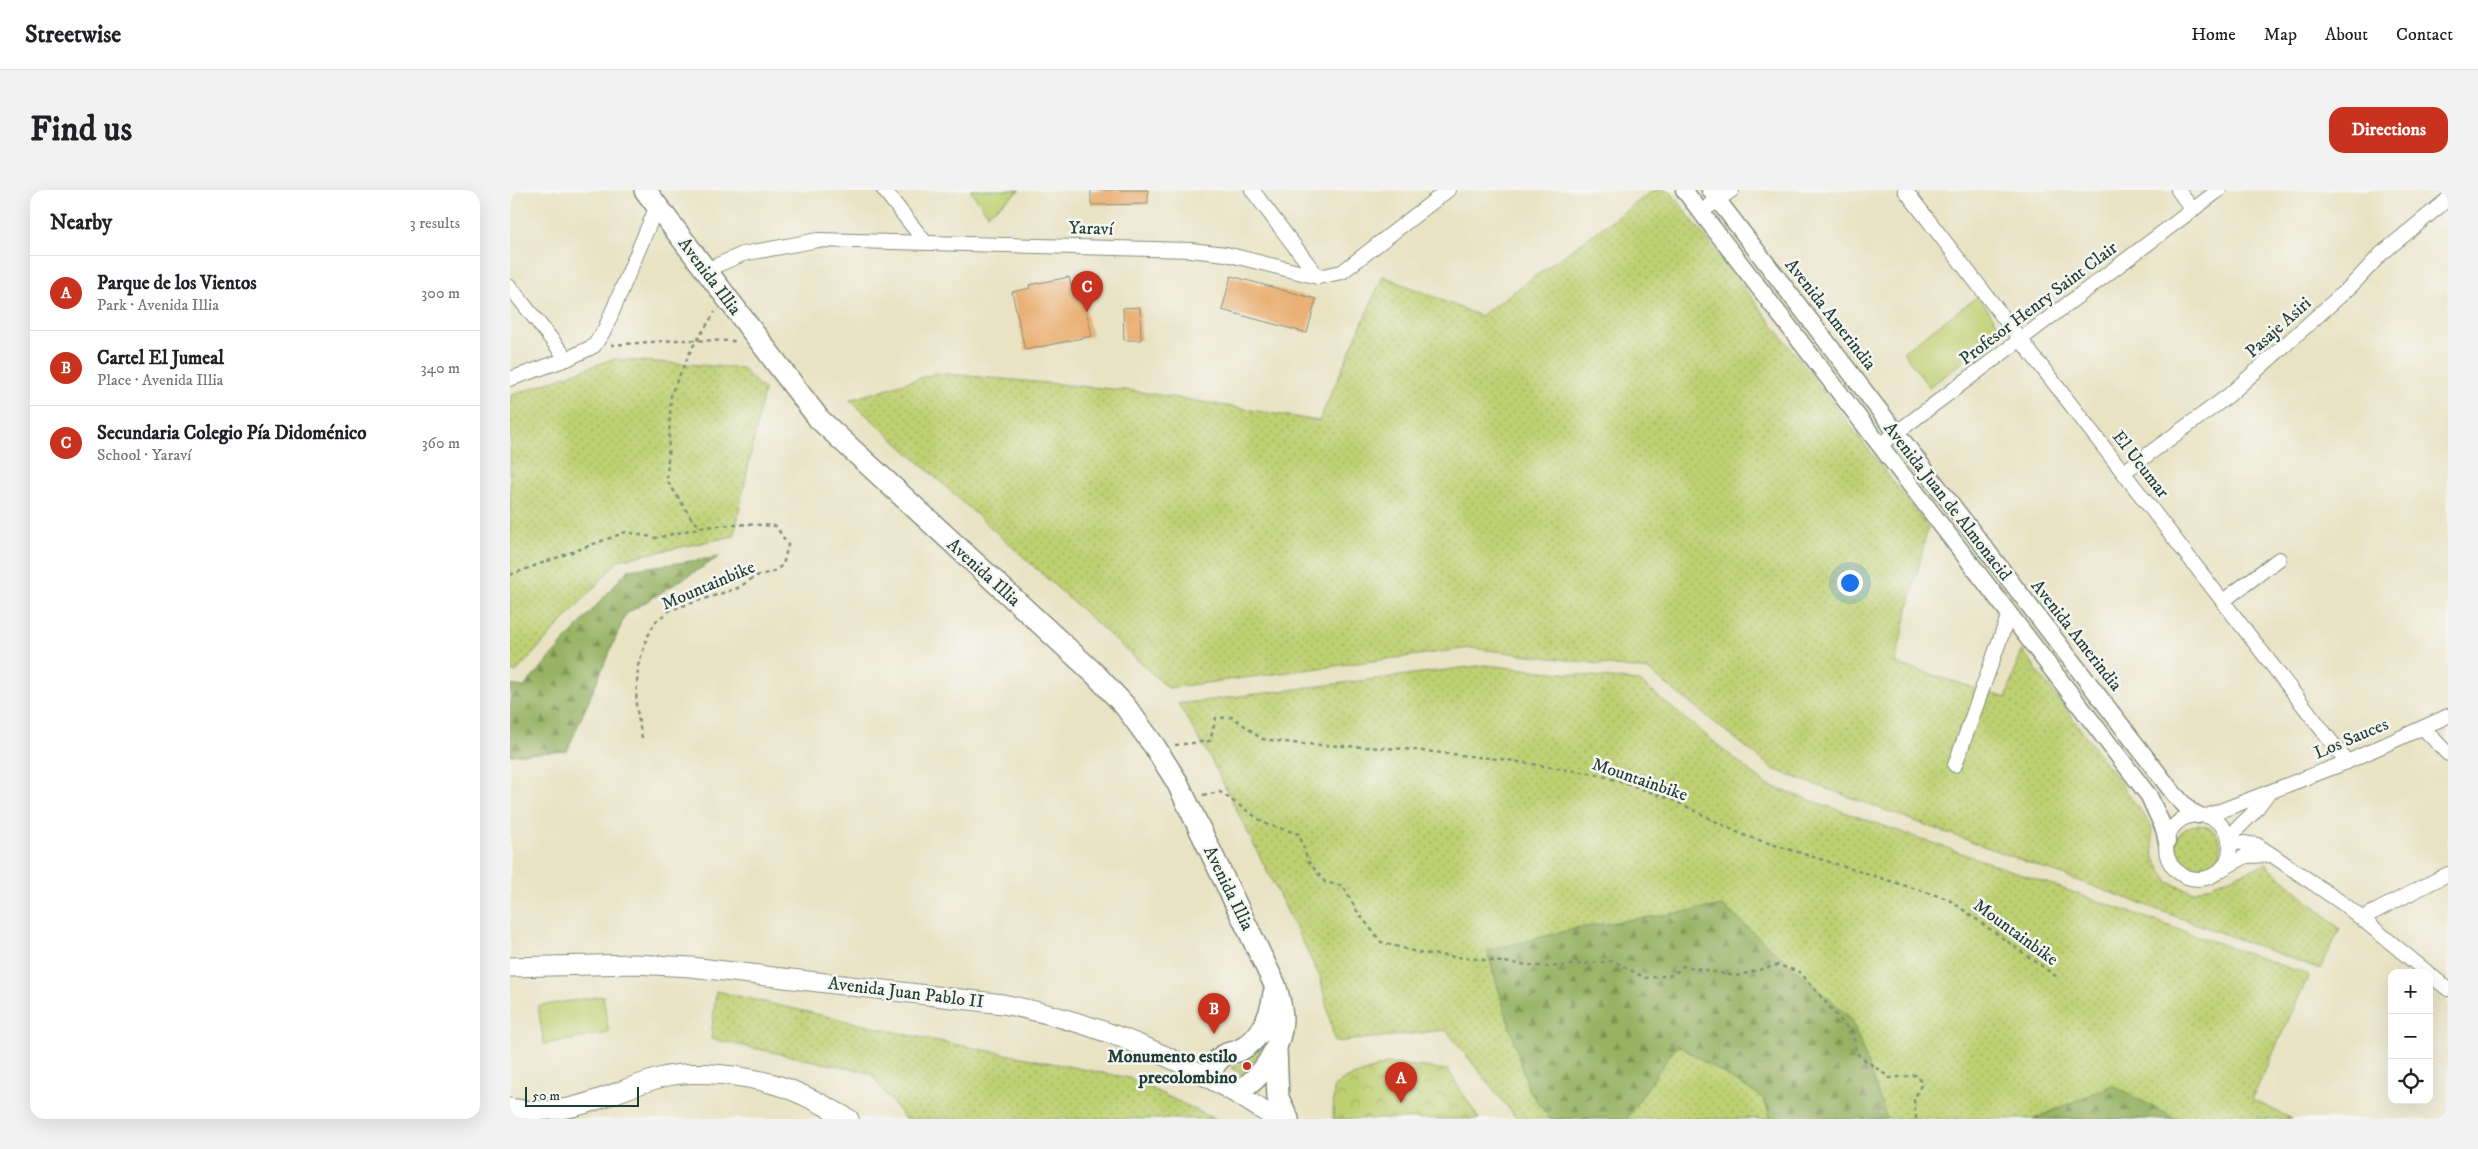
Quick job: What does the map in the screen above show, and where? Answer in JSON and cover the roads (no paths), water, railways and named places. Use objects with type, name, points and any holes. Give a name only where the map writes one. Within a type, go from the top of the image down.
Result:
[{"type":"main road","name":"Avenida Illia","points":[[651,198],[819,419],[1095,674],[1119,700],[1155,747],[1184,798],[1275,985],[1281,1004],[1282,1020],[1276,1044],[1262,1072],[1249,1085],[1236,1092]]},
{"type":"main road","name":"Avenida Juan Pablo II","points":[[510,967],[634,964],[690,967],[1003,1004],[1046,1012],[1132,1041],[1210,1076],[1276,1119]]},
{"type":"main road","points":[[1210,1076],[1215,1064],[1224,1055],[1238,1051],[1251,1043],[1262,1030],[1272,1008],[1275,985]]},
{"type":"main road","name":"Avenida Illia","points":[[1276,1044],[1278,1098],[1288,1119]]},
{"type":"main road","points":[[510,1108],[540,1116],[562,1115],[590,1107],[660,1077],[716,1075],[782,1087],[820,1103],[849,1119]]},
{"type":"street","points":[[884,190],[925,242]]},
{"type":"street","points":[[1252,190],[1318,277]]},
{"type":"street","name":"Yaraví","points":[[706,270],[743,254],[818,240],[1190,250],[1226,254],[1318,277],[1342,272],[1448,190]]},
{"type":"street","name":"Avenida Juan de Almonacid","points":[[1684,190],[2149,796],[2164,829],[2167,842]]},
{"type":"street","points":[[1701,212],[1714,195],[1732,190]]},
{"type":"street","name":"El Ucumar","points":[[1905,190],[2346,762]]},
{"type":"street","points":[[2178,190],[2192,210]]},
{"type":"street","name":"Profesor Henry Saint Clair","points":[[1880,445],[2219,190]]},
{"type":"street","name":"Avenida Amerindia","points":[[1714,195],[2174,794],[2190,811],[2202,816]]},
{"type":"street","points":[[510,379],[567,359],[594,346],[605,330],[651,198]]},
{"type":"street","name":"Pasaje Asiri","points":[[2124,472],[2228,396],[2351,286],[2381,254],[2448,199]]},
{"type":"street","points":[[510,287],[567,359]]},
{"type":"street","points":[[2223,601],[2278,559]]},
{"type":"street","points":[[1955,765],[2009,614]]},
{"type":"street","name":"Los Sauces","points":[[2202,816],[2268,793],[2346,762],[2448,716]]},
{"type":"street","points":[[2423,728],[2448,754]]},
{"type":"street","points":[[2229,839],[2254,812],[2268,793]]},
{"type":"street","points":[[2222,869],[2228,859],[2229,839],[2223,827],[2202,816],[2189,816],[2174,826],[2167,842],[2170,862],[2185,876],[2206,878],[2246,856],[2257,854],[2272,855]]},
{"type":"street","points":[[2229,839],[2257,845],[2362,918],[2424,969]]},
{"type":"street","points":[[2362,918],[2448,874]]},
{"type":"street","points":[[2433,976],[2448,989]]},
{"type":"place","name":"Secundaria Colegio Pía Didoménico","points":[[1087,312]]},
{"type":"place","name":"Cartel El Jumeal","points":[[1214,1034]]},
{"type":"place","name":"Monumento estilo precolombino","points":[[1247,1066]]},
{"type":"place","name":"Parque de los Vientos","points":[[1401,1103]]}]
